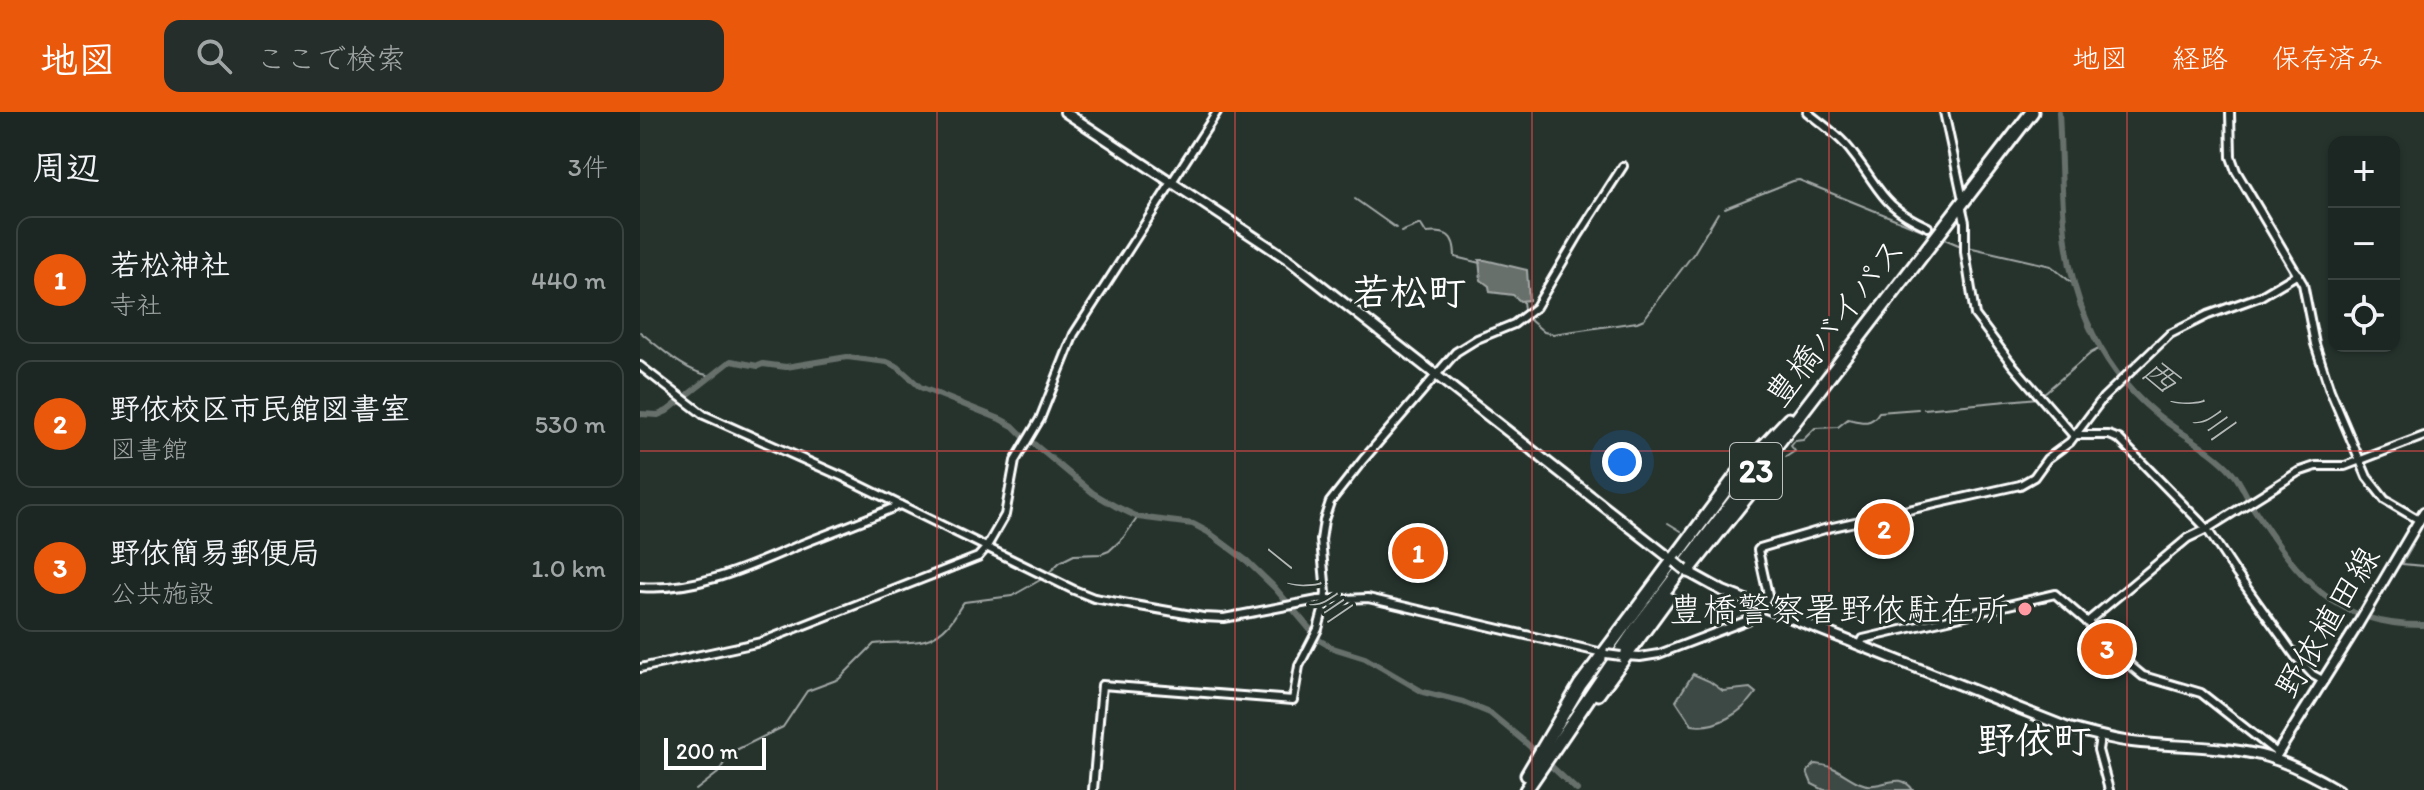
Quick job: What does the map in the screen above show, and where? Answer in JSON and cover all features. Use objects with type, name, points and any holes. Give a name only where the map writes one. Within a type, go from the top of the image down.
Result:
[{"type":"highway","name":"豊橋バイパス","points":[[1681,566],[2032,112]]},
{"type":"highway","name":"23","points":[[1547,755],[1623,656],[1738,473],[1830,375]]},
{"type":"highway","name":"23","points":[[1547,755],[1574,694],[1604,654],[1681,566],[1728,522],[1814,395]]},
{"type":"highway","name":"23","points":[[1525,788],[1681,566]]},
{"type":"main road","points":[[1065,112],[1289,260],[1681,566],[1709,584],[2041,718],[2100,737],[2276,756],[2338,790]]},
{"type":"main road","name":"野依植田線","points":[[2276,756],[2370,606],[2421,516]]},
{"type":"street","points":[[640,668],[761,642],[971,562],[986,548],[1005,515],[1015,461],[1040,419],[1074,334],[1217,112]]},
{"type":"street","points":[[1807,112],[1847,147],[1890,205],[1928,227]]},
{"type":"street","points":[[1944,112],[1962,195]]},
{"type":"street","points":[[2230,112],[2231,157],[2236,171],[2306,290],[2315,344],[2360,462],[2373,487],[2385,500],[2421,516]]},
{"type":"street","points":[[1093,790],[1102,685],[1293,700],[1296,675],[1318,629],[1326,600],[1321,540],[1330,502],[1461,348],[1514,324],[1536,307],[1623,166]]},
{"type":"street","points":[[1962,209],[1964,246],[1975,315],[2011,363],[2074,436]]},
{"type":"street","points":[[640,366],[704,415],[843,477],[1094,598],[1203,617],[1240,616],[1326,600],[1373,599],[1604,654],[1645,657],[1748,620],[1768,595],[1760,548],[1828,528],[2012,488],[2034,477],[2047,459],[2064,448],[2116,385],[2179,328],[2261,296],[2298,274]]},
{"type":"street","points":[[2074,436],[2109,435],[2119,439],[2207,529],[2304,667],[2324,681]]},
{"type":"street","points":[[2087,622],[2188,538],[2301,471],[2316,466],[2345,466],[2360,462],[2424,436]]},
{"type":"street","points":[[640,587],[698,583],[754,565],[900,505]]},
{"type":"street","points":[[1860,645],[1863,639],[2053,593],[2143,676],[2201,693],[2276,756]]},
{"type":"street","points":[[2100,737],[2098,750],[2109,790]]},
{"type":"shaded area","points":[[1479,260],[1527,270],[1529,300],[1520,301],[1513,295],[1490,292],[1489,286],[1481,280]]},
{"type":"shaded area","points":[[1693,674],[1723,691],[1750,688],[1756,693],[1728,718],[1701,726],[1692,725],[1676,701]]},
{"type":"shaded area","points":[[1815,764],[1831,767],[1863,784],[1900,781],[1913,790],[1824,790],[1812,784],[1807,772]]},
{"type":"waterway","name":"西ノ川","points":[[2059,112],[2066,245],[2071,271],[2087,321],[2116,371],[2155,413],[2232,472],[2287,556],[2322,593],[2366,617],[2424,625]]},
{"type":"waterway","points":[[1725,208],[1799,180],[1932,234]]},
{"type":"waterway","points":[[1355,199],[1396,228]]},
{"type":"waterway","points":[[1530,320],[1544,332],[1553,334],[1644,319],[1694,253],[1718,213]]},
{"type":"waterway","points":[[1401,232],[1421,225],[1426,233],[1444,233],[1451,238],[1455,257],[1480,263]]},
{"type":"waterway","points":[[1942,238],[1961,246]]},
{"type":"waterway","points":[[1968,247],[2051,266],[2072,283]]},
{"type":"waterway","points":[[1523,301],[1524,310]]},
{"type":"waterway","points":[[640,332],[682,364],[711,376]]},
{"type":"waterway","points":[[2043,394],[2101,348]]},
{"type":"waterway","name":"一ノ川","points":[[640,414],[658,415],[667,411],[731,361],[786,367],[847,357],[887,362],[898,367],[920,387],[1000,419],[1023,436]]},
{"type":"waterway","points":[[1924,409],[2038,398]]},
{"type":"waterway","points":[[1786,457],[1795,451],[1791,446],[1795,441],[1803,440],[1815,428],[1838,427],[1848,419],[1869,421],[1879,412],[1918,409]]},
{"type":"waterway","name":"一ノ川","points":[[1034,444],[1093,493],[1115,506],[1138,517],[1193,524],[1208,532],[1247,561],[1275,588],[1319,640],[1365,658],[1423,692],[1463,702],[1490,713],[1577,790]]},
{"type":"waterway","points":[[696,790],[718,773],[736,750],[783,727],[807,691],[839,679],[874,644],[914,642],[932,637],[949,624],[964,602],[1012,596],[1074,555],[1109,551],[1138,517]]},
{"type":"waterway","points":[[1668,523],[1681,531]]},
{"type":"waterway","points":[[2413,545],[2402,564],[2424,566]]},
{"type":"place","name":"野依校区市民館図書室","points":[[1884,529]]},
{"type":"place","name":"若松神社","points":[[1418,553]]},
{"type":"place","name":"豊橋警察署野依駐在所","points":[[2025,609]]},
{"type":"place","name":"野依簡易郵便局","points":[[2107,649]]},
{"type":"district","name":"若松町","points":[[1409,292]]},
{"type":"district","name":"野依町","points":[[2034,740]]}]
